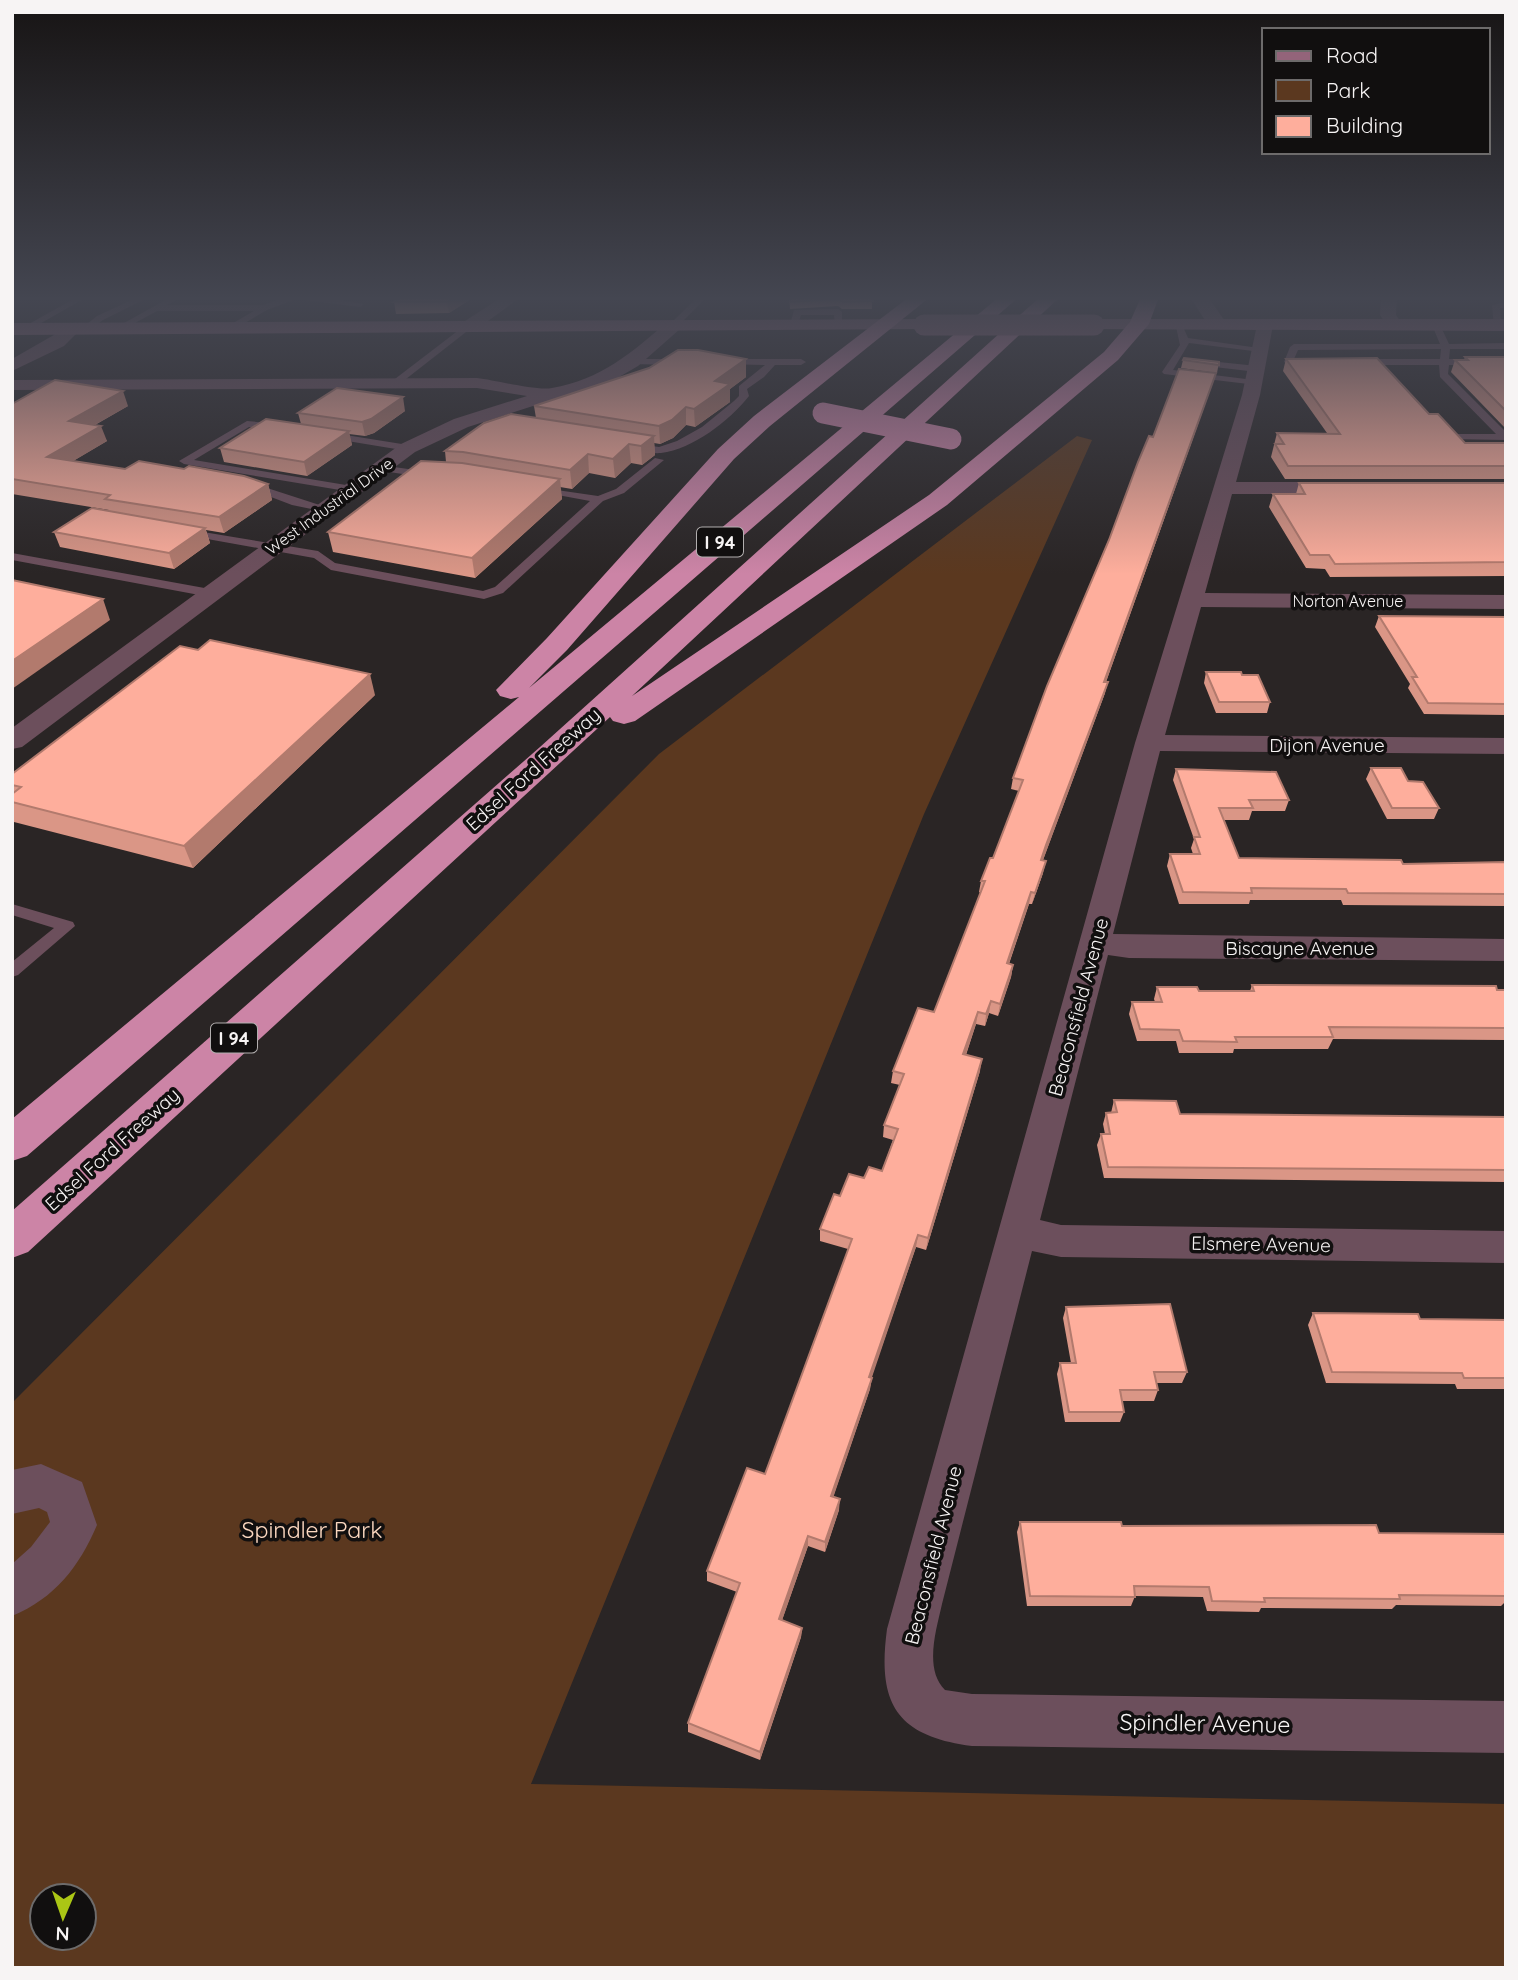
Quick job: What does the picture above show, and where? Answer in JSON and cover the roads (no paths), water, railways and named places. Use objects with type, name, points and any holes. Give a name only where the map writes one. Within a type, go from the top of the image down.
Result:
[{"type":"highway","points":[[430,788],[463,737],[557,644],[726,454],[802,389]]},
{"type":"highway","name":"I 94","points":[[12,1144],[901,389]]},
{"type":"highway","name":"Edsel Ford Freeway","points":[[12,1239],[551,754],[950,389]]},
{"type":"highway","points":[[551,754],[618,720],[718,649],[914,518],[1074,389]]},
{"type":"highway","points":[[792,397],[804,407],[823,413],[951,439],[1007,444]]},
{"type":"street","points":[[523,389],[554,394]]},
{"type":"street","name":"West Industrial Drive","points":[[12,741],[408,448],[441,430],[568,389]]},
{"type":"street","name":"Beaconsfield Avenue","points":[[913,1692],[907,1673],[908,1649],[1149,743],[1250,389]]},
{"type":"street","points":[[1222,488],[1368,488]]},
{"type":"street","name":"Norton Avenue","points":[[1189,600],[1506,602]]},
{"type":"street","name":"Dijon Avenue","points":[[1149,743],[1506,746]]},
{"type":"street","name":"Biscayne Avenue","points":[[1095,943],[1129,947],[1506,950]]},
{"type":"street","name":"Elsmere Avenue","points":[[1018,1231],[1061,1241],[1506,1247]]},
{"type":"street","points":[[12,1492],[41,1486],[66,1498],[74,1525],[57,1556],[31,1583],[12,1592]]},
{"type":"street","name":"Spindler Avenue","points":[[913,1692],[924,1706],[943,1715],[972,1720],[1506,1727]]},
{"type":"lane","points":[[621,444],[661,450],[687,439],[739,404],[744,396],[742,389]]},
{"type":"lane","points":[[1458,389],[1506,437]]},
{"type":"lane","points":[[480,417],[504,425]]},
{"type":"lane","points":[[292,429],[247,424],[184,461],[352,489]]},
{"type":"lane","points":[[318,433],[408,448]]},
{"type":"lane","points":[[1450,437],[1506,437]]},
{"type":"lane","points":[[168,529],[318,555],[331,566],[484,595],[499,590],[599,499],[620,491],[659,460]]},
{"type":"lane","points":[[380,468],[438,476]]},
{"type":"lane","points":[[239,484],[271,492],[296,503],[326,509]]},
{"type":"lane","points":[[532,487],[599,499]]},
{"type":"lane","points":[[12,556],[210,593]]},
{"type":"lane","points":[[12,909],[67,926],[12,971]]},
{"type":"park label","name":"Spindler Park","points":[[312,1529]]}]
